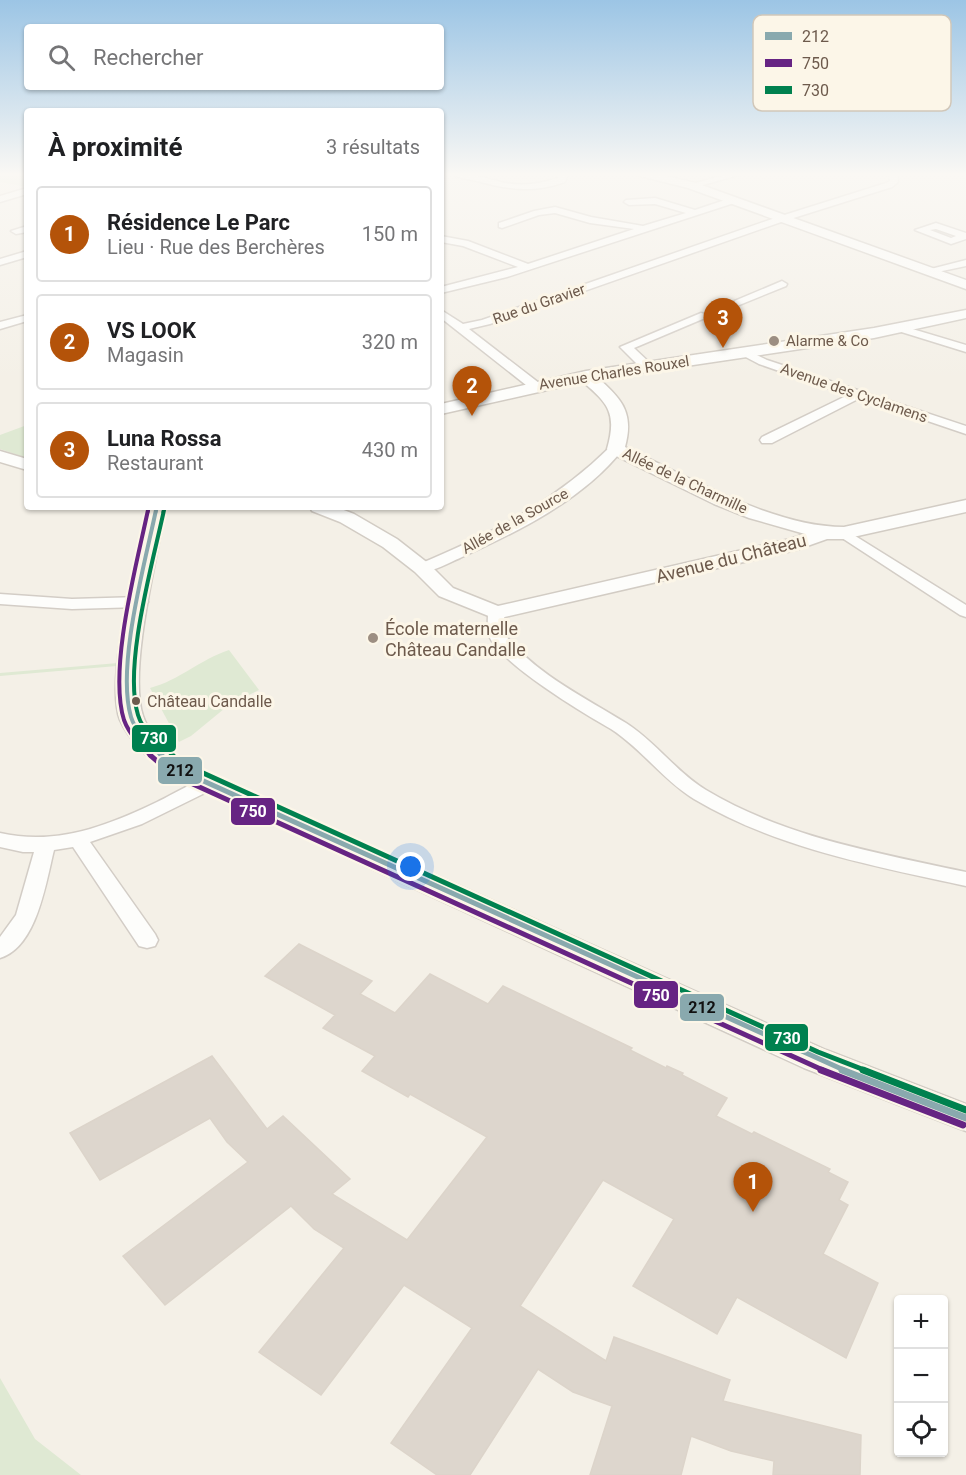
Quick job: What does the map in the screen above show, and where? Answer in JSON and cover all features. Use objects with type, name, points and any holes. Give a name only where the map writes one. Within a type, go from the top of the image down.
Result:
[{"type":"street","points":[[459,242],[527,267]]},
{"type":"street","points":[[444,289],[527,267],[604,242]]},
{"type":"street","name":"Rue du Gravier","points":[[461,328],[486,322],[716,242]]},
{"type":"street","points":[[849,242],[966,285]]},
{"type":"street","points":[[0,262],[24,255]]},
{"type":"street","points":[[928,271],[966,263]]},
{"type":"street","points":[[646,367],[626,346],[701,316],[698,313],[700,310],[718,310],[782,284]]},
{"type":"street","name":"Avenue Charles Rouxel","points":[[444,408],[585,376],[899,328],[966,314]]},
{"type":"street","points":[[444,315],[535,386]]},
{"type":"street","points":[[0,326],[24,319]]},
{"type":"street","points":[[899,328],[966,349]]},
{"type":"street","name":"Avenue des Cyclamens","points":[[744,352],[763,362],[966,430]]},
{"type":"street","points":[[585,376],[605,392],[618,407],[620,435],[615,448]]},
{"type":"street","points":[[767,440],[859,394]]},
{"type":"street","name":"Allée de la Charmille","points":[[615,448],[721,500],[756,514],[834,533],[966,612]]},
{"type":"street","name":"Allée de la Source","points":[[422,568],[484,541],[551,503],[596,470],[615,448]]},
{"type":"street","points":[[0,456],[24,464]]},
{"type":"street","name":"Avenue du Château","points":[[495,613],[796,544],[834,533],[966,506]]},
{"type":"street","points":[[156,510],[140,602],[127,704],[130,715],[148,743],[177,769],[814,1059],[966,1118]]},
{"type":"street","points":[[326,510],[371,531],[422,568],[446,592],[495,613],[497,635],[523,661],[575,700],[637,738],[668,770],[699,794],[744,818],[798,837],[897,864],[966,879]]},
{"type":"street","points":[[0,599],[72,604],[140,602]]},
{"type":"street","points":[[0,840],[16,844],[46,845],[78,840],[207,784]]},
{"type":"street","points":[[78,840],[147,940]]},
{"type":"street","points":[[0,950],[10,941],[28,917],[46,845]]},
{"type":"green space","points":[[24,426],[24,457],[0,449],[0,435]]},
{"type":"green space","points":[[229,650],[259,690],[230,704],[191,736],[179,742],[150,688],[171,680]]},
{"type":"green space","points":[[118,663],[117,666],[0,676],[0,673]]},
{"type":"green space","points":[[0,1378],[35,1439],[81,1475],[0,1475]]},
{"type":"building","points":[[299,944],[372,981],[360,994],[395,1013],[430,974],[488,1004],[503,986],[632,1048],[630,1050],[666,1068],[667,1066],[683,1073],[682,1075],[727,1098],[716,1116],[830,1169],[828,1172],[848,1182],[839,1200],[848,1205],[823,1254],[878,1283],[846,1358],[737,1297],[717,1334],[633,1286],[674,1219],[603,1180],[520,1306],[606,1361],[614,1337],[730,1380],[723,1401],[861,1435],[860,1475],[773,1475],[774,1461],[731,1451],[691,1436],[681,1475],[590,1475],[612,1406],[573,1392],[538,1369],[470,1475],[437,1475],[391,1443],[472,1328],[404,1285],[321,1395],[259,1352],[344,1248],[314,1229],[291,1206],[165,1305],[123,1256],[248,1162],[227,1142],[210,1118],[100,1180],[70,1133],[212,1056],[267,1129],[283,1116],[350,1179],[332,1194],[407,1240],[487,1137],[410,1094],[408,1097],[362,1071],[375,1056],[323,1028],[335,1015],[265,976]]},
{"type":"transit line","name":"750","points":[[148,510],[132,584],[122,646],[120,700],[124,720],[133,736],[173,775],[812,1066],[963,1125]]},
{"type":"transit line","name":"212","points":[[156,510],[140,583],[130,644],[127,698],[131,717],[139,732],[177,769],[815,1059],[966,1118]]},
{"type":"transit line","name":"730","points":[[164,510],[142,613],[135,671],[135,696],[141,722],[156,741],[181,763],[818,1052],[966,1110]]},
{"type":"place","name":"Alarme & Co","points":[[774,341]]},
{"type":"place","name":"Luna Rossa","points":[[723,348]]},
{"type":"place","name":"VS LOOK","points":[[472,416]]},
{"type":"place","name":"École maternelle Château Candalle","points":[[373,638]]},
{"type":"place","name":"Château Candalle","points":[[136,701]]},
{"type":"place","name":"Résidence Le Parc","points":[[753,1212]]}]
